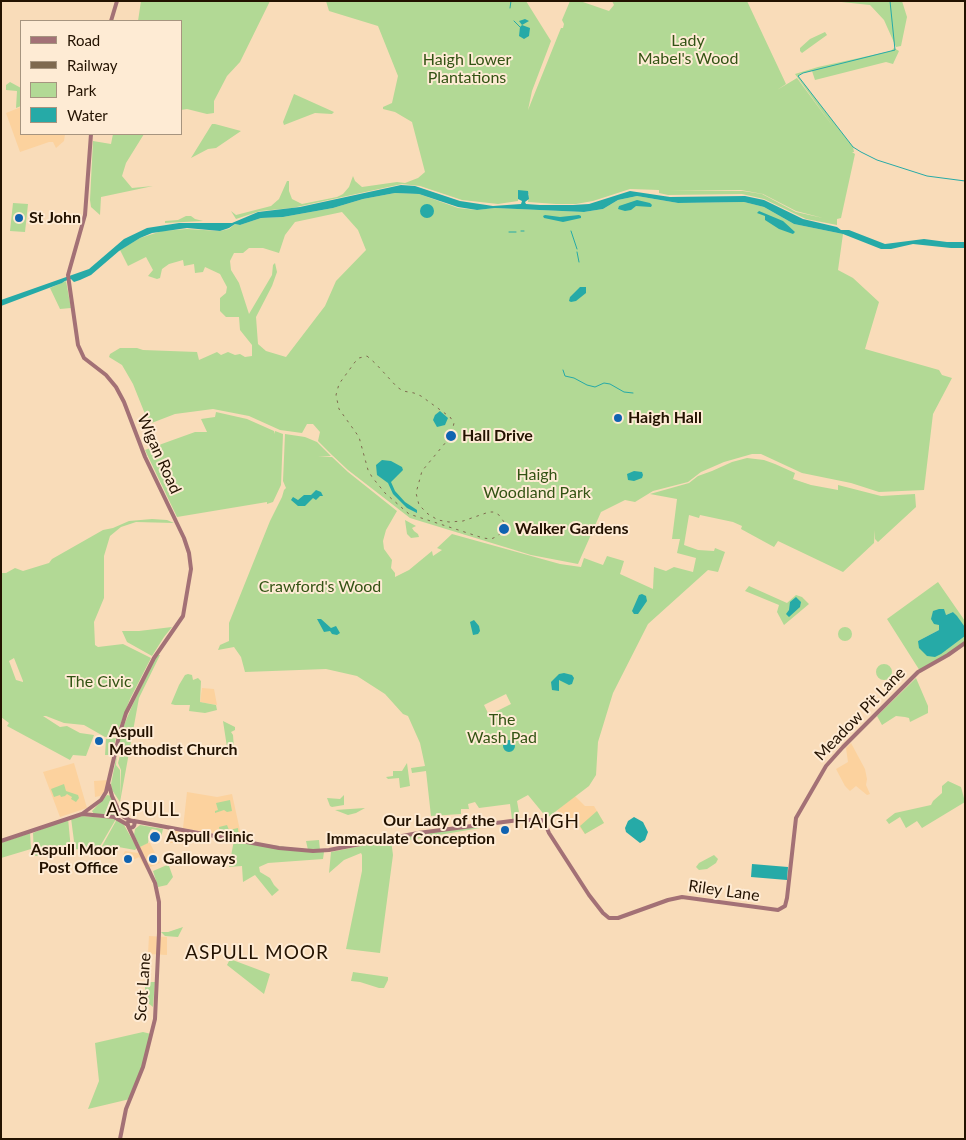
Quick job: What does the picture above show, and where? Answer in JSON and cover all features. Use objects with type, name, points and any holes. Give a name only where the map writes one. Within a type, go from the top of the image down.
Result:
[{"type":"main road","points":[[111,20],[117,1]]},
{"type":"main road","name":"Wigan Road","points":[[91,135],[85,215],[68,275],[79,349],[84,358],[106,375],[116,387],[124,402],[142,450],[184,538],[189,553],[191,569],[183,616],[154,658],[126,713],[109,783],[103,797]]},
{"type":"main road","name":"Meadow Pit Lane","points":[[781,909],[785,906],[787,898],[796,818],[823,770],[843,747],[914,676],[965,643]]},
{"type":"main road","name":"Wigan Road","points":[[109,783],[118,809],[133,824]]},
{"type":"main road","points":[[1,841],[82,814],[103,797],[112,796]]},
{"type":"main road","points":[[92,807],[92,811],[96,815]]},
{"type":"main road","points":[[114,817],[118,814],[118,809]]},
{"type":"main road","points":[[82,814],[114,817],[128,825],[133,824],[133,837]]},
{"type":"main road","name":"Riley Lane","points":[[133,824],[142,823],[279,848],[313,851],[329,850],[418,833],[519,820],[543,820],[574,873],[606,917],[618,918],[668,900],[682,897],[769,910],[781,909]]},
{"type":"main road","name":"Scot Lane","points":[[120,1139],[126,1109],[143,1067],[155,1019],[160,911],[155,883],[128,825]]},
{"type":"shaded area","points":[[20,107],[20,135],[65,135],[64,141],[56,148],[53,142],[49,142],[20,152],[6,113]]},
{"type":"shaded area","points":[[202,688],[214,689],[217,705],[200,702]]},
{"type":"shaded area","points":[[851,743],[865,769],[866,785],[870,794],[867,795],[856,786],[850,791],[845,786],[836,769],[848,762],[846,748]]},
{"type":"shaded area","points":[[74,763],[87,808],[60,817],[43,772]]},
{"type":"shaded area","points":[[108,780],[105,791],[100,796],[95,797],[94,781]]},
{"type":"shaded area","points":[[187,792],[217,797],[232,794],[241,835],[240,838],[183,828]]},
{"type":"shaded area","points":[[575,796],[585,806],[594,806],[604,823],[585,834],[578,825],[575,827],[557,810]]},
{"type":"shaded area","points":[[169,829],[196,834],[194,843],[166,843]]},
{"type":"shaded area","points":[[150,843],[160,863],[146,869],[139,857],[131,861],[123,855],[125,851],[138,853],[140,847]]},
{"type":"shaded area","points":[[149,936],[167,937],[167,955],[148,954]]},
{"type":"green space","points":[[141,1],[270,1],[240,62],[227,76],[214,101],[214,113],[207,114],[187,109],[182,110],[182,20],[138,20]]},
{"type":"green space","points":[[326,1],[526,1],[551,41],[532,91],[528,110],[561,28],[563,28],[562,20],[570,1],[580,1],[609,11],[614,5],[612,1],[747,1],[786,84],[777,90],[797,78],[834,128],[795,74],[891,51],[894,48],[899,51],[893,64],[886,62],[815,80],[812,71],[798,76],[853,147],[854,152],[852,152],[855,154],[841,218],[837,219],[837,225],[806,219],[764,199],[742,194],[668,195],[659,193],[659,190],[630,189],[593,201],[576,204],[556,204],[528,202],[529,194],[518,190],[518,201],[498,204],[462,200],[420,186],[402,184],[292,208],[260,211],[236,219],[231,211],[236,215],[271,206],[279,199],[287,181],[289,181],[289,191],[292,199],[302,204],[343,194],[349,187],[353,176],[355,181],[362,187],[397,182],[405,183],[418,178],[425,172],[412,122],[395,112],[383,109],[383,107],[392,103],[398,76],[378,26],[329,11]],"holes":[[[741,190],[763,194],[796,211],[823,218],[796,212],[762,194],[743,191],[668,191]]]},
{"type":"green space","points":[[832,1],[902,1],[907,17],[901,46],[896,47],[884,20],[870,5]]},
{"type":"green space","points":[[825,32],[827,35],[802,53],[800,51],[800,48],[810,39]]},
{"type":"green space","points":[[10,82],[20,87],[20,106],[16,108],[17,91],[6,90],[6,85]]},
{"type":"green space","points":[[294,94],[334,112],[332,114],[315,113],[284,125],[283,122]]},
{"type":"green space","points":[[212,124],[241,131],[216,148],[208,149],[191,158]]},
{"type":"green space","points":[[113,135],[143,135],[126,163],[122,176],[132,188],[153,186],[101,197],[100,215],[91,207],[90,200],[93,141],[111,144]]},
{"type":"green space","name":"Haigh Woodland Park","points":[[395,193],[419,194],[458,208],[476,210],[495,208],[584,212],[603,209],[618,200],[637,196],[678,203],[744,202],[764,207],[794,224],[843,234],[838,270],[853,278],[879,302],[865,349],[939,370],[942,375],[952,378],[933,414],[924,490],[879,492],[851,483],[802,473],[761,454],[752,454],[724,462],[701,472],[688,482],[653,491],[635,502],[625,500],[601,512],[578,564],[531,555],[410,518],[348,470],[332,455],[318,441],[320,432],[313,424],[307,424],[302,433],[280,430],[249,416],[213,409],[175,414],[149,424],[133,384],[122,365],[109,357],[110,354],[120,348],[197,352],[199,360],[217,352],[221,355],[228,352],[245,357],[252,356],[252,345],[240,330],[239,317],[226,317],[220,311],[220,298],[226,293],[227,287],[220,274],[205,267],[203,272],[195,273],[194,264],[184,266],[183,260],[169,264],[162,269],[160,278],[157,279],[148,276],[153,270],[146,257],[128,266],[120,250],[140,238],[162,231],[187,229],[220,231],[229,229],[235,224],[240,225],[261,218],[283,217],[333,208],[363,199]],"holes":[[[342,212],[358,230],[366,250],[336,281],[325,306],[286,357],[266,351],[258,344],[256,317],[277,272],[275,263],[272,275],[249,314],[239,283],[231,270],[230,261],[234,253],[243,253],[249,248],[263,248],[279,253],[285,235],[295,222]]]},
{"type":"green space","points":[[13,203],[28,204],[25,232],[10,231]]},
{"type":"green space","points":[[186,216],[203,221],[165,223],[165,221],[178,220]]},
{"type":"green space","points":[[66,281],[71,308],[60,309],[50,288]]},
{"type":"green space","points":[[216,412],[247,419],[274,431],[275,434],[275,431],[283,434],[281,485],[273,502],[267,504],[267,502],[177,517],[145,450],[195,432],[207,432],[201,419],[215,417]]},
{"type":"green space","points":[[285,434],[305,437],[317,442],[331,456],[318,457],[332,457],[397,511],[386,530],[383,541],[384,549],[392,560],[391,568],[395,573],[395,577],[409,570],[432,551],[433,556],[442,550],[437,548],[452,534],[560,564],[581,567],[584,558],[603,565],[607,556],[624,561],[620,574],[653,589],[654,567],[666,571],[674,567],[693,572],[696,558],[677,553],[680,539],[672,539],[677,499],[650,494],[689,483],[698,476],[732,462],[747,458],[764,460],[795,473],[793,479],[811,485],[838,490],[838,485],[881,496],[915,494],[916,507],[878,542],[875,539],[875,530],[874,543],[843,572],[778,541],[774,547],[741,529],[742,526],[733,522],[700,515],[699,518],[689,515],[684,545],[698,550],[714,551],[715,548],[725,552],[718,572],[708,570],[648,624],[613,693],[598,742],[596,775],[589,786],[547,818],[528,795],[517,801],[520,818],[512,819],[510,804],[479,808],[475,802],[468,804],[469,809],[461,809],[461,814],[431,816],[426,771],[412,773],[411,768],[425,766],[420,743],[408,716],[403,714],[385,694],[357,676],[326,669],[245,672],[241,657],[234,647],[218,650],[220,645],[229,641],[229,623],[270,521],[286,488],[283,481]],"holes":[[[506,694],[511,704],[489,715],[484,705]]]},
{"type":"green space","name":"The Civic","points":[[152,519],[167,520],[174,523],[136,522],[121,527],[110,536],[104,556],[104,598],[94,622],[95,645],[98,647],[123,644],[151,658],[130,699],[116,736],[105,737],[84,725],[64,723],[43,716],[60,727],[67,726],[80,733],[94,735],[86,756],[73,755],[70,760],[7,726],[9,723],[1,717],[1,573],[6,573],[15,568],[23,571],[49,563],[52,559],[103,530],[129,521]],"holes":[[[14,658],[23,682],[16,680],[9,661]]]},
{"type":"green space","points":[[405,520],[416,526],[412,528],[419,537],[411,538],[407,534]]},
{"type":"green space","points":[[938,582],[965,621],[965,627],[953,612],[946,615],[939,625],[939,630],[918,641],[946,650],[965,636],[965,643],[920,671],[887,619]]},
{"type":"green space","points":[[749,586],[787,603],[796,595],[802,597],[809,604],[784,625],[777,612],[779,605],[745,591]]},
{"type":"green space","points":[[172,627],[152,656],[127,642],[122,631],[139,631]]},
{"type":"green space","points":[[842,627],[848,627],[852,634],[848,641],[842,641],[838,637],[838,631]]},
{"type":"green space","points":[[157,655],[160,655],[139,698],[121,797],[121,770],[118,763],[121,751],[117,751],[122,730]]},
{"type":"green space","points":[[884,664],[892,672],[884,680],[876,672]]},
{"type":"green space","points":[[185,675],[192,675],[193,680],[198,678],[201,681],[200,702],[216,705],[217,710],[205,713],[189,711],[190,705],[171,704],[179,685]]},
{"type":"green space","points":[[916,678],[928,706],[928,713],[910,722],[909,718],[896,716],[882,725],[877,716]]},
{"type":"green space","points":[[223,721],[235,727],[235,730],[231,732],[234,749],[227,747]]},
{"type":"green space","points":[[116,738],[112,755],[105,755],[106,739]]},
{"type":"green space","points":[[117,754],[116,765],[120,770],[120,802],[112,790],[111,784]]},
{"type":"green space","points":[[407,763],[410,786],[400,788],[399,778],[388,779],[386,777],[393,776],[393,771],[402,771]]},
{"type":"green space","points":[[948,781],[961,787],[965,802],[922,828],[917,821],[906,828],[900,817],[889,824],[886,820],[895,813],[931,805],[942,793],[942,786]]},
{"type":"green space","points":[[64,784],[66,791],[78,795],[79,798],[76,802],[67,794],[61,797],[60,795],[54,797],[51,789]]},
{"type":"green space","points":[[107,795],[112,796],[119,813],[116,817],[94,814],[92,811]]},
{"type":"green space","points":[[344,795],[344,805],[330,806],[327,798],[340,799]]},
{"type":"green space","points":[[230,800],[232,811],[227,812],[224,810],[215,813],[218,810],[216,803]]},
{"type":"green space","points":[[365,808],[348,815],[335,810]]},
{"type":"green space","points":[[597,811],[604,823],[585,834],[580,826]]},
{"type":"green space","points":[[82,816],[116,819],[99,848],[75,849],[71,818]]},
{"type":"green space","points":[[68,818],[71,850],[34,855],[33,833]]},
{"type":"green space","points":[[117,819],[124,825],[137,848],[135,850],[113,846],[101,848]]},
{"type":"green space","points":[[140,825],[163,829],[160,842],[158,840],[160,833],[152,829],[148,843],[140,847],[134,835],[135,829]]},
{"type":"green space","points":[[227,825],[229,830],[238,828],[239,837],[220,832],[219,827]]},
{"type":"green space","points":[[480,828],[404,841],[396,845],[394,839],[407,836]]},
{"type":"green space","points":[[30,833],[31,849],[1,858],[1,843]]},
{"type":"green space","points":[[234,840],[324,852],[323,859],[268,863],[259,867],[260,872],[270,878],[279,890],[272,896],[255,875],[243,882],[242,866],[229,867]]},
{"type":"green space","points":[[319,840],[320,850],[308,850],[306,841]]},
{"type":"green space","points":[[391,840],[393,855],[380,953],[346,949],[362,871],[362,855],[361,853],[344,860],[329,873],[331,852]]},
{"type":"green space","points":[[714,855],[718,859],[716,863],[707,869],[699,870],[696,867],[699,863]]},
{"type":"green space","points":[[167,865],[173,877],[167,885],[158,887],[153,871]]},
{"type":"green space","points":[[183,927],[178,937],[165,936],[161,932],[168,932]]},
{"type":"green space","points":[[230,959],[270,974],[264,994],[227,965]]},
{"type":"green space","points":[[353,972],[388,977],[388,980],[384,988],[379,988],[351,981]]},
{"type":"green space","points":[[155,982],[153,1007],[148,1003],[148,998],[145,998],[145,985]]},
{"type":"green space","points":[[143,1032],[151,1034],[143,1069],[130,1099],[88,1109],[99,1081],[95,1043]]},
{"type":"water","points":[[525,19],[529,21],[522,25],[519,21]]},
{"type":"water","points":[[522,25],[530,28],[529,36],[524,39],[519,36]]},
{"type":"water","points":[[401,185],[415,186],[460,201],[493,206],[521,204],[522,201],[518,199],[518,190],[528,191],[529,199],[525,202],[526,204],[540,205],[589,204],[630,191],[670,197],[745,196],[764,200],[803,219],[837,227],[841,230],[849,230],[885,244],[924,239],[965,242],[965,248],[913,244],[891,249],[881,249],[843,234],[794,224],[764,207],[744,202],[678,203],[637,196],[618,200],[603,209],[584,212],[495,208],[477,210],[458,207],[419,194],[395,193],[363,199],[333,208],[283,217],[261,218],[240,225],[235,224],[220,231],[187,228],[152,233],[119,251],[91,275],[74,282],[71,279],[65,281],[1,306],[1,300],[89,269],[124,239],[147,228],[179,223],[232,223],[258,212],[300,207]]},
{"type":"water","points":[[637,200],[652,205],[651,207],[636,206],[631,210],[625,211],[618,209],[619,206]]},
{"type":"water","points":[[427,204],[432,206],[434,211],[432,216],[427,218],[422,216],[420,211],[422,206]]},
{"type":"water","points":[[759,211],[783,221],[795,232],[793,234],[779,229],[765,220],[765,216],[757,213]]},
{"type":"water","points":[[579,215],[581,218],[563,222],[544,218],[543,216],[560,217]]},
{"type":"water","points":[[580,287],[586,287],[586,293],[576,301],[569,301],[570,297]]},
{"type":"water","points":[[440,411],[448,418],[445,425],[437,427],[433,420]]},
{"type":"water","points":[[382,460],[391,461],[402,467],[403,470],[391,482],[395,491],[405,502],[417,510],[417,513],[407,508],[393,494],[388,483],[377,475],[376,465]]},
{"type":"water","points":[[634,471],[642,472],[642,478],[634,481],[628,480],[627,474]]},
{"type":"water","points":[[316,490],[321,492],[323,496],[316,500],[313,498],[305,506],[298,506],[291,500],[293,497],[298,500],[304,495],[311,495]]},
{"type":"water","points":[[639,595],[646,596],[647,601],[638,614],[634,614],[632,611]]},
{"type":"water","points":[[796,597],[801,602],[800,607],[789,617],[786,614],[789,610],[790,602]]},
{"type":"water","points":[[944,609],[946,615],[953,612],[957,616],[965,627],[965,636],[941,654],[935,657],[927,656],[919,648],[918,641],[939,630],[939,625],[934,624],[931,619],[933,611]]},
{"type":"water","points":[[317,619],[321,619],[331,628],[336,626],[340,633],[337,635],[332,634],[330,631],[324,632]]},
{"type":"water","points":[[474,620],[479,626],[480,631],[478,634],[473,635],[470,622]]},
{"type":"water","points":[[559,674],[572,675],[574,678],[572,684],[569,685],[559,680],[559,691],[552,690],[551,682]]},
{"type":"water","points":[[507,740],[511,740],[515,746],[511,752],[507,752],[503,748],[503,744]]},
{"type":"water","points":[[634,817],[643,822],[648,832],[645,840],[640,843],[626,832],[625,828],[628,821]]},
{"type":"water","points":[[752,864],[788,867],[787,880],[751,877]]},
{"type":"waterway","points":[[510,8],[511,1]]},
{"type":"waterway","points":[[890,1],[895,50],[803,73],[798,76],[853,147],[877,160],[927,176],[965,181]]},
{"type":"waterway","points":[[514,21],[520,27]]},
{"type":"waterway","points":[[571,231],[577,249]]},
{"type":"waterway","points":[[509,232],[516,232]]},
{"type":"waterway","points":[[577,252],[579,262]]},
{"type":"waterway","points":[[563,370],[565,376],[574,378],[587,385],[595,387],[604,383],[610,384],[624,392],[633,393]]},
{"type":"railway","points":[[367,356],[397,387],[403,391],[421,396],[450,417],[454,423],[451,436],[422,471],[416,493],[419,505],[438,520],[449,522],[463,521],[494,512],[504,522],[503,530],[498,536],[491,539],[483,538],[409,514],[385,493],[372,477],[368,470],[359,437],[339,409],[336,395],[339,384],[355,362],[359,358],[367,356]]},
{"type":"place","name":"St John","points":[[19,218]]},
{"type":"place","name":"Haigh Hall","points":[[618,418]]},
{"type":"place","name":"Hall Drive","points":[[451,436]]},
{"type":"place","name":"Walker Gardens","points":[[504,529]]},
{"type":"place","name":"Aspull Methodist Church","points":[[99,741]]},
{"type":"place","name":"Our Lady of the Immaculate Conception","points":[[505,830]]},
{"type":"place","name":"Aspull Clinic","points":[[155,837]]},
{"type":"place","name":"Aspull Moor Post Office","points":[[128,859]]},
{"type":"place","name":"Galloways","points":[[153,859]]},
{"type":"district","name":"ASPULL","points":[[143,810]]},
{"type":"district","name":"HAIGH","points":[[547,822]]},
{"type":"district","name":"ASPULL MOOR","points":[[257,953]]},
{"type":"park label","name":"Lady Mabel's Wood","points":[[688,50]]},
{"type":"park label","name":"Haigh Lower Plantations","points":[[467,69]]},
{"type":"park label","name":"Crawford's Wood","points":[[320,587]]},
{"type":"park label","name":"The Wash Pad","points":[[502,729]]}]
